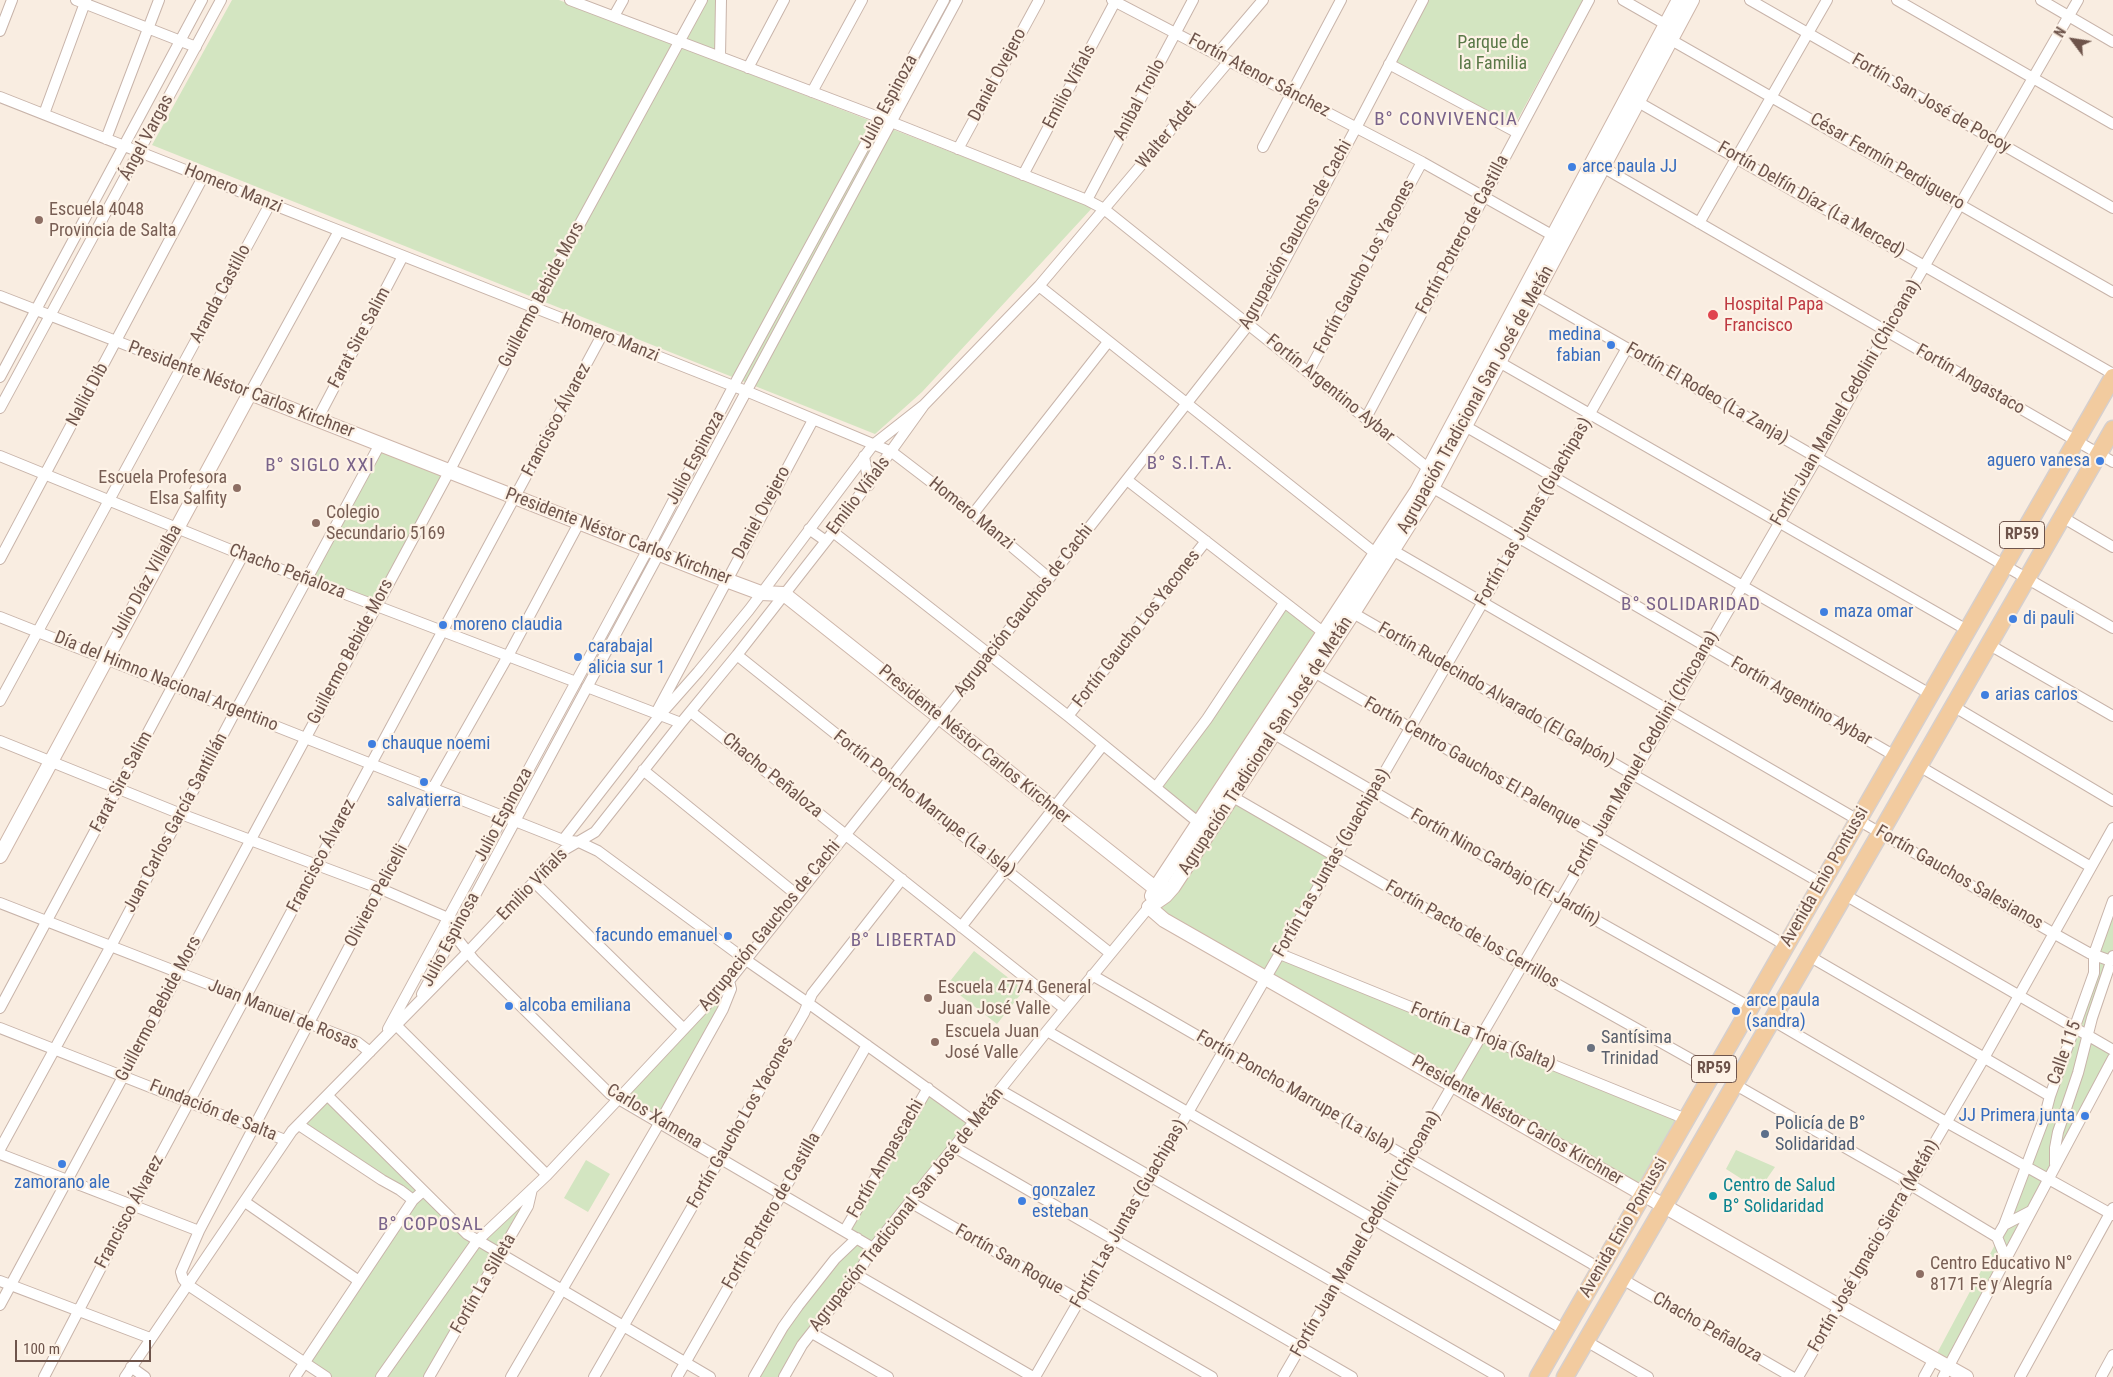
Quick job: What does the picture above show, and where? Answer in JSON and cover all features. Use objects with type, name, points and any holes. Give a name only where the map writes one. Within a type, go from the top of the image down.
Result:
[{"type":"main road","name":"Avenida Enio Pontussi","points":[[1538,1377],[1712,1071],[1786,946],[2113,376]]},
{"type":"main road","name":"Avenida Enio Pontussi","points":[[1565,1377],[1882,832],[2113,428]]},
{"type":"street","points":[[0,31],[12,0]]},
{"type":"street","points":[[106,139],[159,0]]},
{"type":"street","name":"Ángel Vargas","points":[[0,377],[202,0]]},
{"type":"street","name":"Ángel Vargas","points":[[0,408],[221,0]]},
{"type":"street","name":"Fortín Argentino Aybar","points":[[570,0],[885,120],[1088,200],[1104,209],[1366,418],[1431,479],[1519,538],[1895,756]]},
{"type":"street","points":[[614,16],[623,0]]},
{"type":"street","name":"Guillermo Bebide Mors","points":[[0,1305],[375,606],[449,472],[534,308],[681,43],[702,0]]},
{"type":"street","points":[[720,57],[721,0]]},
{"type":"street","points":[[748,68],[784,0]]},
{"type":"street","points":[[812,92],[862,0]]},
{"type":"street","name":"Julio Espinoza","points":[[450,917],[576,682],[746,391],[885,120],[944,0]]},
{"type":"street","name":"Julio Espinoza","points":[[515,820],[587,687],[733,387],[885,120],[957,0]]},
{"type":"street","name":"Daniel Ovejero","points":[[958,149],[1039,0]]},
{"type":"street","name":"Anibal Troilo","points":[[1088,200],[1193,0]]},
{"type":"street","points":[[1217,54],[1263,0]]},
{"type":"street","points":[[1263,147],[1341,0]]},
{"type":"street","name":"Agrupación Gauchos de Cachi","points":[[381,1377],[477,1241],[532,1189],[619,1100],[729,981],[1128,480],[1249,324],[1356,128],[1423,0]]},
{"type":"street","name":"Fortín Potrero de Castilla","points":[[1366,418],[1589,0]]},
{"type":"street","name":"César Fermín Perdiguero","points":[[1623,0],[1669,32],[1771,96],[2113,292]]},
{"type":"street","name":"Agrupación Tradicional San José de Metán","points":[[1598,165],[1638,102],[1669,32],[1679,0]]},
{"type":"street","name":"Agrupación Tradicional San José de Metán","points":[[1431,479],[1669,32],[1692,0]]},
{"type":"street","name":"Fortín San José de Pocoy","points":[[1750,0],[2113,208]]},
{"type":"street","points":[[1699,223],[1827,0]]},
{"type":"street","points":[[1897,0],[2113,124]]},
{"type":"street","points":[[2041,0],[2113,42]]},
{"type":"street","name":"Fortín Juan Manuel Cedolini (Chicoana)","points":[[1283,1377],[1817,458],[1887,331],[2078,0]]},
{"type":"street","points":[[44,114],[82,1],[196,47]]},
{"type":"street","name":"Fortín Atenor Sánchez","points":[[1114,1],[1422,162],[1558,239]]},
{"type":"street","name":"Emilio Viñals","points":[[1023,175],[1114,1]]},
{"type":"street","name":"Walter Adet","points":[[924,406],[1039,286],[1229,61]]},
{"type":"street","points":[[1389,64],[1518,133]]},
{"type":"street","name":"Homero Manzi","points":[[0,97],[746,391],[892,452],[973,514],[1049,578]]},
{"type":"street","name":"Fortín Delfín Díaz (La Merced)","points":[[1638,102],[2113,376]]},
{"type":"street","name":"Fortín Gaucho Los Yacones","points":[[1309,371],[1422,162]]},
{"type":"street","name":"Fortín Angastaco","points":[[1598,165],[2113,462]]},
{"type":"street","name":"Nallid Dib","points":[[0,559],[203,177]]},
{"type":"street","name":"Aranda Castillo","points":[[0,701],[36,631],[270,204]]},
{"type":"street","name":"Julio Díaz Villalba","points":[[0,856],[105,658],[339,231]]},
{"type":"street","name":"Farat Sire Salim","points":[[317,420],[403,256]]},
{"type":"street","name":"Fortín Gauchos Salesianos","points":[[1039,286],[1186,403],[1385,555],[1484,602],[1859,818],[2053,933],[2094,954],[2112,959]]},
{"type":"street","name":"Agrupación Tradicional San José de Metán","points":[[1160,893],[1199,823],[1314,672],[1329,637],[1354,613],[1385,555],[1465,426],[1499,362],[1530,292]]},
{"type":"street","name":"Fortín El Rodeo (La Zanja)","points":[[1530,292],[2113,628]]},
{"type":"street","name":"Presidente Néstor Carlos Kirchner","points":[[0,296],[726,580],[761,593],[784,594],[1160,893]]},
{"type":"street","name":"Francisco Álvarez","points":[[44,1377],[133,1206],[444,632],[602,335]]},
{"type":"street","points":[[973,514],[1108,342]]},
{"type":"street","name":"Fortín Las Juntas (Guachipas)","points":[[1034,1377],[1267,978],[1628,348]]},
{"type":"street","points":[[1499,362],[1967,630]]},
{"type":"street","name":"Emilio Viñals","points":[[563,840],[658,714],[698,672],[761,593],[873,445],[924,406]]},
{"type":"street","name":"Emilio Viñals","points":[[125,1377],[245,1202],[285,1140],[397,1026],[564,850],[595,832],[834,532],[924,406]]},
{"type":"street","name":"Daniel Ovejero","points":[[658,714],[726,580],[812,420]]},
{"type":"street","points":[[1465,426],[1930,694]]},
{"type":"street","name":"Juan Carlos García Santillán","points":[[0,1149],[380,444]]},
{"type":"street","name":"Chacho Peñaloza","points":[[0,456],[243,555],[576,682]]},
{"type":"street","points":[[864,456],[868,485]]},
{"type":"street","points":[[1128,480],[1329,637]]},
{"type":"street","points":[[2062,517],[2113,547]]},
{"type":"street","name":"Oliviero Pelicelli","points":[[188,1285],[182,1279],[181,1272],[199,1231],[433,788],[508,656],[579,522]]},
{"type":"street","points":[[810,530],[826,541]]},
{"type":"street","points":[[834,532],[1068,716],[1199,823]]},
{"type":"street","name":"Fortín Gaucho Los Yacones","points":[[1068,716],[1206,541]]},
{"type":"street","name":"Farat Sire Salim","points":[[0,1008],[243,555]]},
{"type":"street","name":"Agrupación Tradicional San José de Metán","points":[[784,1377],[802,1345],[857,1275],[873,1248],[1092,975],[1149,907],[1233,796],[1268,730],[1385,555]]},
{"type":"street","points":[[1156,788],[1207,719],[1284,603]]},
{"type":"street","name":"Fortín Rudecindo Alvarado (El Galpón)","points":[[1354,613],[1821,883]]},
{"type":"street","name":"Día del Himno Nacional Argentino","points":[[0,617],[305,738],[504,814],[563,840],[578,842],[598,851],[746,960],[867,1044],[974,1122]]},
{"type":"street","points":[[1988,644],[2113,716]]},
{"type":"street","name":"Fortín Poncho Marrupe (La Isla)","points":[[737,655],[1110,953]]},
{"type":"street","name":"Fortín Centro Gauchos El Palenque","points":[[1314,672],[1786,946]]},
{"type":"street","points":[[587,687],[681,723]]},
{"type":"street","points":[[1953,706],[2113,800]]},
{"type":"street","name":"Chacho Peñaloza","points":[[690,712],[1065,1009]]},
{"type":"street","name":"Fortín Nino Carbajo (El Jardín)","points":[[1268,730],[1560,900],[1750,1007]]},
{"type":"street","points":[[0,741],[181,814],[381,888],[450,917],[460,924]]},
{"type":"street","points":[[961,927],[1103,745]]},
{"type":"street","points":[[1919,766],[2091,867]]},
{"type":"street","points":[[643,770],[798,895]]},
{"type":"street","name":"Fortín Pacto de los Cerrillos","points":[[1233,796],[1523,965],[1712,1071]]},
{"type":"street","name":"Julio Espinosa","points":[[416,1006],[515,820]]},
{"type":"street","name":"Fortín José Ignacio Sierra (Metán)","points":[[1798,1377],[1984,1058],[2113,828]]},
{"type":"street","name":"Fortín Gaucho Los Yacones","points":[[594,1377],[804,1013],[812,994],[902,879]]},
{"type":"street","points":[[534,882],[684,1029]]},
{"type":"street","points":[[1845,895],[2113,1050]]},
{"type":"street","name":"Calle 115","points":[[1997,1237],[2004,1225],[2044,1118],[2094,973],[2094,954],[2113,901]]},
{"type":"street","name":"Juan Manuel de Rosas","points":[[0,903],[245,1000],[310,1023],[357,1042],[370,1052]]},
{"type":"street","name":"Presidente Néstor Carlos Kirchner","points":[[1149,907],[1164,920],[1934,1359],[1946,1372],[1966,1377]]},
{"type":"street","name":"Julio Espinosa","points":[[382,1041],[450,917]]},
{"type":"street","name":"Carlos Xamena","points":[[442,930],[459,941],[467,953],[610,1094],[873,1248]]},
{"type":"street","name":"Fortín La Troja (Salta)","points":[[1280,954],[1686,1119]]},
{"type":"street","points":[[1809,956],[2050,1096]]},
{"type":"street","points":[[2055,1165],[2055,1148],[2058,1132],[2078,1073],[2092,1018],[2112,959]]},
{"type":"street","name":"Fortín Poncho Marrupe (La Isla)","points":[[1092,975],[1601,1269]]},
{"type":"street","points":[[511,1377],[660,1122],[723,1009],[731,989],[729,981]]},
{"type":"street","points":[[1772,1020],[1946,1122],[2047,1179],[2112,1212],[2020,1377]]},
{"type":"street","points":[[397,1026],[546,1175]]},
{"type":"street","name":"Fundación de Salta","points":[[0,1028],[254,1126],[285,1140]]},
{"type":"street","points":[[1047,1031],[1565,1330]]},
{"type":"street","name":"Fortín Potrero de Castilla","points":[[677,1377],[867,1044]]},
{"type":"street","points":[[1946,1372],[2113,1058]]},
{"type":"street","points":[[1734,1084],[1910,1184],[1997,1237],[2006,1259]]},
{"type":"street","name":"Fortín Ampascachi","points":[[845,1230],[928,1088]]},
{"type":"street","points":[[1000,1090],[1151,1175],[1499,1377]]},
{"type":"street","points":[[328,1096],[423,1191],[477,1241],[710,1377]]},
{"type":"street","points":[[299,1125],[413,1200]]},
{"type":"street","points":[[954,1148],[1352,1377]]},
{"type":"street","points":[[0,1154],[199,1231]]},
{"type":"street","name":"Fortín La Silleta","points":[[430,1377],[502,1254],[528,1206],[532,1189]]},
{"type":"street","points":[[295,1377],[413,1200],[423,1191]]},
{"type":"street","points":[[245,1202],[359,1281]]},
{"type":"street","name":"Fortín San Roque","points":[[910,1202],[1212,1377]]},
{"type":"street","points":[[2004,1225],[2031,1211]]},
{"type":"street","points":[[754,1377],[783,1326],[835,1259],[858,1238]]},
{"type":"street","points":[[857,1275],[1034,1377]]},
{"type":"street","name":"Chacho Peñaloza","points":[[1622,1279],[1792,1377]]},
{"type":"street","points":[[0,1281],[150,1338]]},
{"type":"street","points":[[188,1285],[326,1377]]},
{"type":"street","points":[[812,1333],[888,1377]]},
{"type":"street","points":[[1586,1341],[1648,1377]]},
{"type":"street","points":[[2101,1377],[2113,1354]]},
{"type":"street","points":[[1924,1377],[1934,1359]]},
{"type":"street","points":[[131,1367],[145,1377]]},
{"type":"green space","points":[[232,0],[559,0],[1093,207],[922,392],[875,434],[152,145]]},
{"type":"green space","points":[[705,0],[719,0],[719,54],[684,41]]},
{"type":"green space","name":"Parque de la Familia","points":[[1426,0],[1583,0],[1514,126],[1393,61]]},
{"type":"green space","points":[[380,448],[444,474],[374,601],[313,576]]},
{"type":"green space","points":[[1284,603],[1324,633],[1199,823],[1156,787]]},
{"type":"green space","points":[[1233,797],[1336,855],[1267,978],[1155,908]]},
{"type":"green space","points":[[2113,904],[2113,955],[2088,1036],[2113,1051],[1948,1364],[1935,1357],[2005,1226]]},
{"type":"green space","points":[[974,951],[1024,990],[997,1024],[947,985]]},
{"type":"green space","points":[[1281,958],[1477,1037],[1452,1081],[1271,977]]},
{"type":"green space","points":[[729,981],[729,996],[660,1122],[619,1100]]},
{"type":"green space","points":[[1483,1039],[1682,1119],[1643,1190],[1457,1083]]},
{"type":"green space","points":[[928,1088],[974,1122],[873,1248],[784,1377],[755,1377],[783,1326],[857,1238],[845,1230]]},
{"type":"green space","points":[[328,1096],[477,1240],[532,1189],[429,1377],[326,1377],[305,1363],[413,1200],[299,1125]]},
{"type":"green space","points":[[1736,1150],[1775,1167],[1759,1190],[1726,1169]]},
{"type":"green space","points":[[586,1160],[610,1174],[588,1212],[564,1198]]},
{"type":"place","name":"arce paula JJ","points":[[1572,167]]},
{"type":"place","name":"Escuela 4048 Provincia de Salta","points":[[39,220]]},
{"type":"place","name":"Hospital Papa Francisco","points":[[1713,315]]},
{"type":"place","name":"medina fabian","points":[[1611,345]]},
{"type":"place","name":"aguero vanesa","points":[[2100,461]]},
{"type":"place","name":"Escuela Profesora Elsa Salfity","points":[[237,488]]},
{"type":"place","name":"Colegio Secundario 5169","points":[[316,523]]},
{"type":"place","name":"maza omar","points":[[1824,612]]},
{"type":"place","name":"di pauli","points":[[2013,619]]},
{"type":"place","name":"moreno claudia","points":[[443,625]]},
{"type":"place","name":"carabajal alicia sur 1","points":[[578,657]]},
{"type":"place","name":"arias carlos","points":[[1985,695]]},
{"type":"place","name":"chauque noemi","points":[[372,744]]},
{"type":"place","name":"salvatierra","points":[[424,782]]},
{"type":"place","name":"facundo emanuel","points":[[728,936]]},
{"type":"place","name":"Escuela 4774 General Juan José Valle","points":[[928,998]]},
{"type":"place","name":"alcoba emiliana","points":[[509,1006]]},
{"type":"place","name":"arce paula (sandra)","points":[[1736,1011]]},
{"type":"place","name":"Escuela Juan José Valle","points":[[935,1042]]},
{"type":"place","name":"Santísima Trinidad","points":[[1591,1048]]},
{"type":"place","name":"JJ Primera junta","points":[[2085,1116]]},
{"type":"place","name":"Policía de B° Solidaridad","points":[[1765,1134]]},
{"type":"place","name":"zamorano ale","points":[[62,1164]]},
{"type":"place","name":"Centro de Salud B° Solidaridad","points":[[1713,1196]]},
{"type":"place","name":"gonzalez esteban","points":[[1022,1201]]},
{"type":"place","name":"Centro Educativo N° 8171 Fe y Alegría","points":[[1920,1274]]},
{"type":"district","name":"B° CONVIVENCIA","points":[[1446,120]]},
{"type":"district","name":"B° S.I.T.A.","points":[[1190,464]]},
{"type":"district","name":"B° SIGLO XXI","points":[[320,466]]},
{"type":"district","name":"B° SOLIDARIDAD","points":[[1691,605]]},
{"type":"district","name":"B° LIBERTAD","points":[[904,941]]},
{"type":"district","name":"B° COPOSAL","points":[[431,1225]]}]
